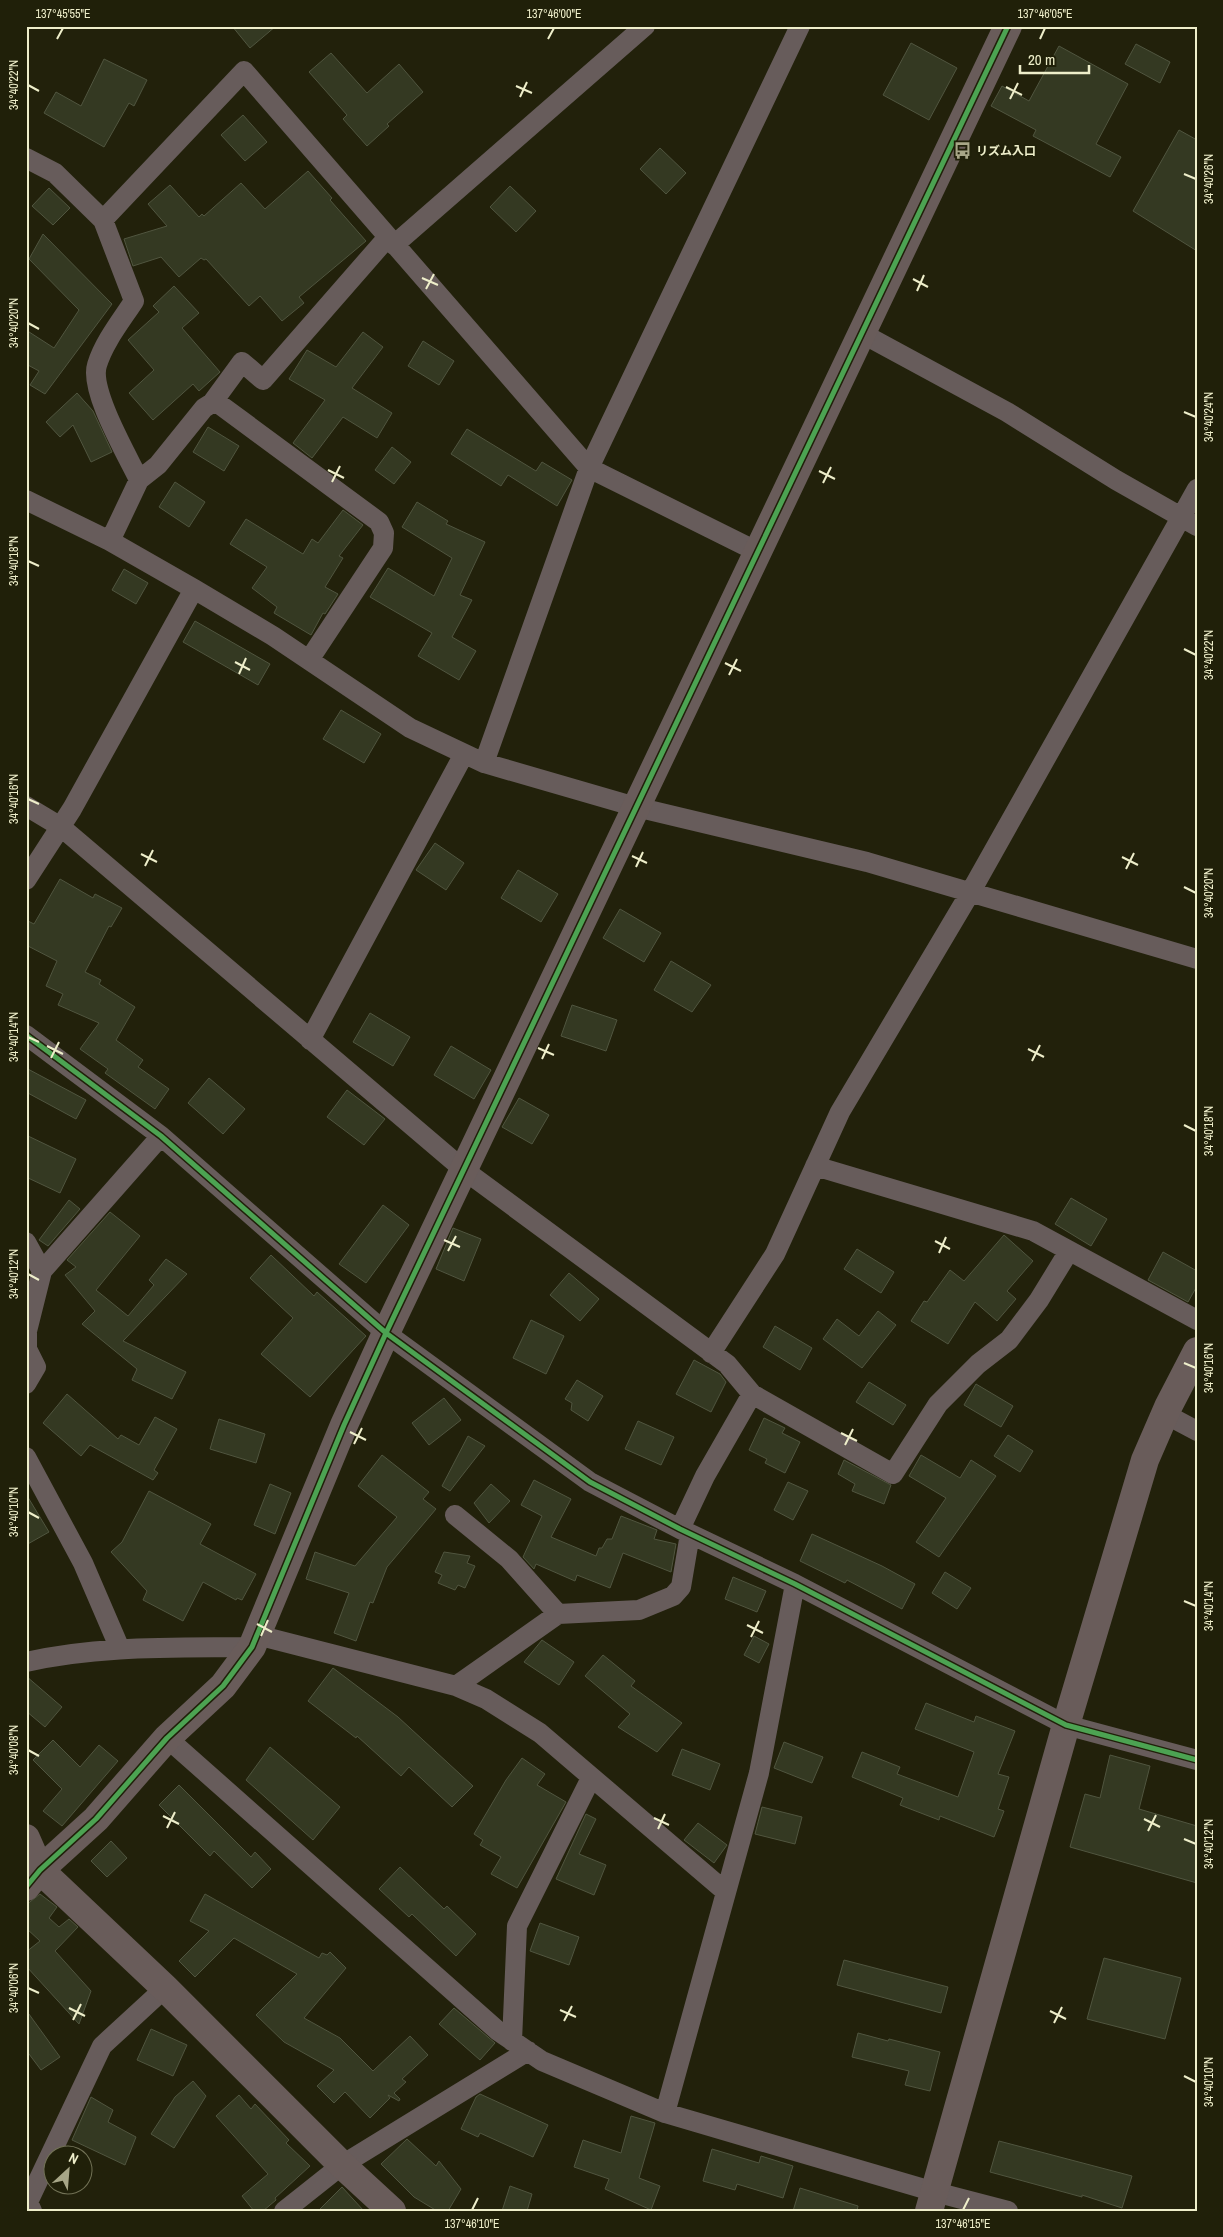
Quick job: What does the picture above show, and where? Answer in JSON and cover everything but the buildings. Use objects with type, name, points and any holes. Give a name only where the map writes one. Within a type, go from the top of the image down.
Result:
[{"type":"street","points":[[110,541],[139,480],[158,465],[204,408],[212,403],[242,362],[263,380],[391,241],[646,26]]},
{"type":"street","points":[[484,763],[589,468],[800,26]]},
{"type":"street","points":[[33,1878],[96,1819],[167,1738],[223,1686],[254,1641],[344,1425],[386,1333],[1008,26]]},
{"type":"street","points":[[103,220],[244,70],[589,468],[758,552]]},
{"type":"street","points":[[26,158],[55,173],[103,220],[134,301],[109,339],[96,366],[100,399],[139,480]]},
{"type":"street","points":[[863,334],[1007,412],[1116,480],[1189,521]]},
{"type":"street","points":[[212,403],[219,404],[379,522],[384,533],[383,548],[309,660]]},
{"type":"street","points":[[711,1353],[775,1254],[840,1112],[1189,521],[1197,489]]},
{"type":"street","points":[[26,500],[110,541],[194,588],[273,636],[410,728],[484,763],[636,807],[867,862],[1197,959]]},
{"type":"street","points":[[26,880],[61,827],[194,588]]},
{"type":"street","points":[[310,1040],[464,754]]},
{"type":"street","points":[[26,806],[61,827],[464,1170],[727,1364],[752,1394],[893,1474],[938,1404],[971,1370],[1009,1340],[1039,1300],[1069,1251]]},
{"type":"street","points":[[26,1036],[161,1136],[386,1333],[590,1482],[685,1532],[795,1584],[1066,1725],[1197,1760]]},
{"type":"street","points":[[26,1384],[36,1367],[27,1349],[27,1332],[42,1271],[161,1136]]},
{"type":"street","points":[[815,1166],[1033,1232],[1197,1320]]},
{"type":"street","points":[[26,1242],[42,1271]]},
{"type":"street","points":[[932,2201],[1066,1725],[1145,1460],[1165,1414],[1197,1351]]},
{"type":"street","points":[[456,1686],[558,1614],[639,1610],[673,1596],[681,1587],[685,1532],[705,1476],[752,1394]]},
{"type":"street","points":[[1165,1414],[1197,1431]]},
{"type":"street","points":[[26,1458],[83,1563],[120,1649]]},
{"type":"street","points":[[455,1515],[509,1559],[558,1614]]},
{"type":"street","points":[[665,2113],[759,1773],[795,1584]]},
{"type":"street","points":[[26,1662],[51,1656],[120,1649],[254,1641],[456,1686],[486,1699],[540,1733],[726,1892]]},
{"type":"street","points":[[167,1738],[498,2031],[542,2061],[665,2113],[932,2201],[1008,2211]]},
{"type":"street","points":[[520,2046],[517,1926],[591,1778]]},
{"type":"street","points":[[26,1838],[33,1878],[164,1988],[342,2165],[392,2211]]},
{"type":"street","points":[[32,2211],[28,2202],[102,2046],[164,1988]]},
{"type":"street","points":[[284,2211],[342,2165],[520,2046]]},
{"type":"cycle path","points":[[26,1887],[40,1870],[96,1819],[167,1738],[223,1686],[252,1647],[344,1425],[386,1333],[1008,26]]},
{"type":"cycle path","points":[[26,1035],[161,1136],[386,1333],[590,1482],[680,1529],[795,1584],[1066,1725],[1197,1760]]},
{"type":"place","name":"リズム入口","points":[[962,151]]}]
